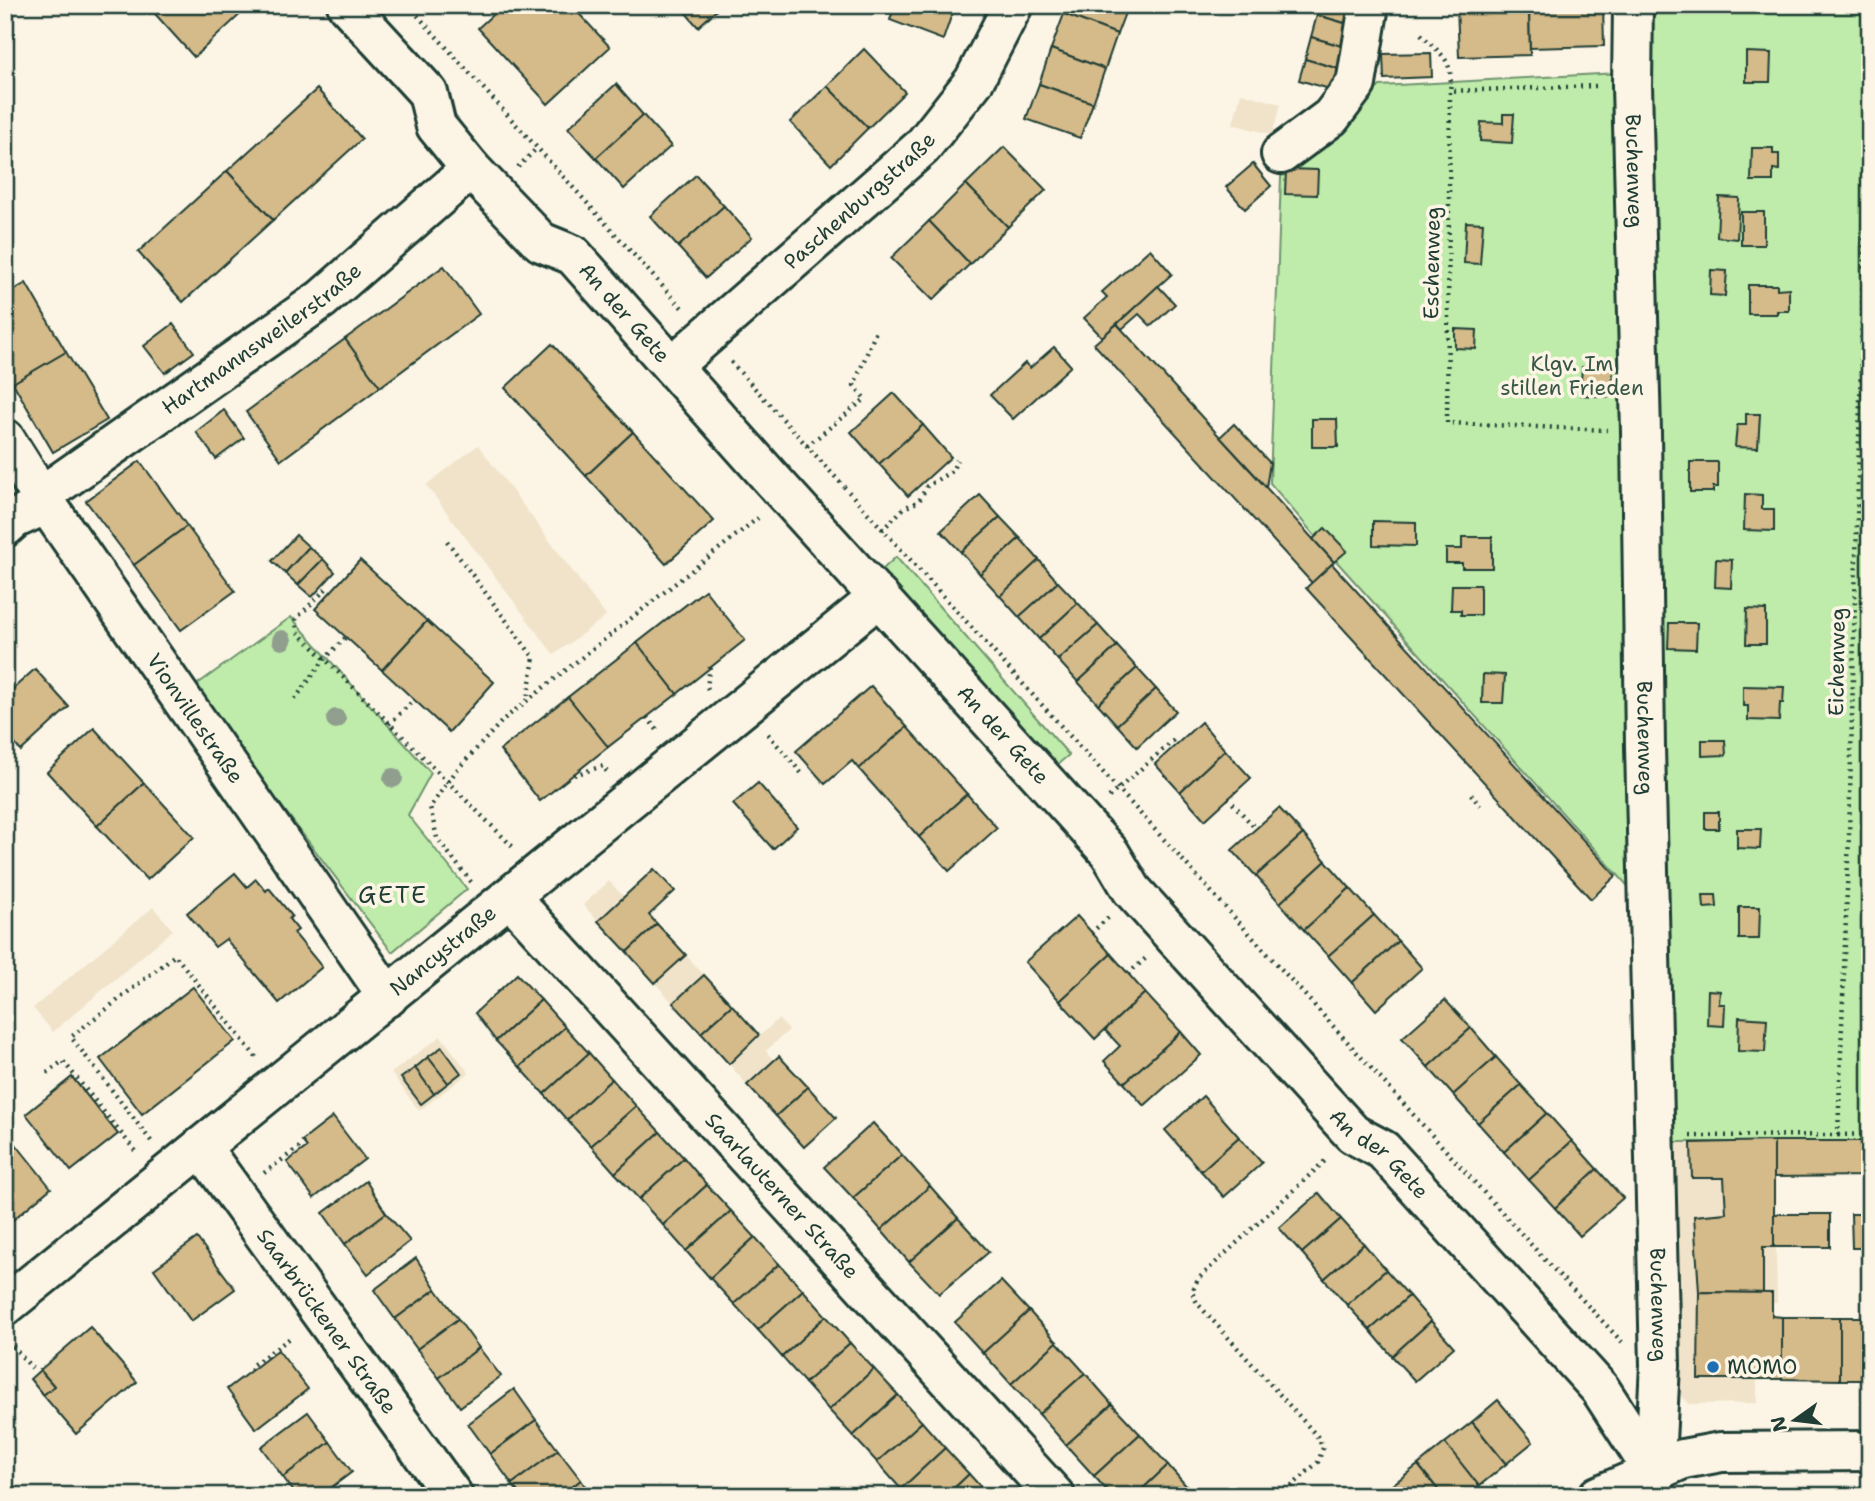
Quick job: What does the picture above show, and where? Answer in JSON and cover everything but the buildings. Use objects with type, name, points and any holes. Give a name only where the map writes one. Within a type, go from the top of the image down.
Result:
[{"type":"street","name":"An der Gete","points":[[348,5],[428,93],[436,126],[471,169],[541,242],[573,255],[1081,820],[1110,853],[1132,890],[1353,1134],[1383,1150],[1600,1389],[1654,1483]]},
{"type":"street","name":"Paschenburgstraße","points":[[672,366],[922,147],[974,81],[1013,5]]},
{"type":"street","points":[[1281,154],[1331,117],[1356,83],[1369,5]]},
{"type":"street","name":"Buchenweg","points":[[1633,5],[1632,85],[1659,1381],[1654,1483]]},
{"type":"street","name":"Hartmannsweilerstraße","points":[[5,527],[322,299],[471,169]]},
{"type":"street","name":"Vionvillestraße","points":[[5,439],[44,500],[388,997]]},
{"type":"street","name":"Nancystraße","points":[[5,1306],[879,597]]},
{"type":"street","name":"Saarlauterner Straße","points":[[501,904],[1055,1496]]},
{"type":"street","name":"Saarbrückener Straße","points":[[178,1166],[235,1194],[453,1496]]},
{"type":"street","points":[[1598,1496],[1654,1483],[1683,1459],[1721,1452],[1870,1451]]},
{"type":"path","points":[[408,5],[1546,1261],[1659,1381]]},
{"type":"path","name":"Eichenweg","points":[[1838,1135],[1849,835],[1870,5]]},
{"type":"path","points":[[1421,34],[1449,62],[1450,91],[1632,85]]},
{"type":"path","name":"Eschenweg","points":[[1450,91],[1447,423],[1641,432]]},
{"type":"path","points":[[807,446],[865,400],[854,385],[877,329]]},
{"type":"path","points":[[882,530],[904,508],[919,501],[927,485],[952,471],[957,460]]},
{"type":"path","points":[[501,904],[438,838],[430,807],[448,782],[503,719],[787,496]]},
{"type":"path","points":[[447,541],[534,658],[526,701]]},
{"type":"path","points":[[326,589],[296,619],[297,631],[539,873]]},
{"type":"path","points":[[295,699],[345,637]]},
{"type":"path","points":[[389,724],[414,700]]},
{"type":"path","points":[[744,706],[803,775]]},
{"type":"path","points":[[1081,820],[1174,740],[1177,744]]},
{"type":"path","points":[[1471,794],[1480,806]]},
{"type":"path","points":[[1228,798],[1256,829]]},
{"type":"path","points":[[1091,933],[1111,915]]},
{"type":"path","points":[[178,1166],[71,1037],[175,956],[278,1085]]},
{"type":"path","points":[[1128,974],[1148,956]]},
{"type":"path","points":[[47,1073],[64,1061],[178,1166]]},
{"type":"path","points":[[1281,1496],[1318,1462],[1323,1448],[1317,1436],[1197,1303],[1192,1292],[1198,1279],[1353,1134]]},
{"type":"path","points":[[1654,1136],[1870,1134]]},
{"type":"path","points":[[235,1194],[305,1143]]},
{"type":"path","points":[[252,1370],[251,1366],[322,1315]]},
{"type":"path","points":[[5,1338],[32,1368]]},
{"type":"shaded area","points":[[1241,93],[1281,104],[1272,135],[1233,124]]},
{"type":"shaded area","points":[[478,445],[606,616],[554,655],[426,485]]},
{"type":"shaded area","points":[[609,881],[624,897],[598,921],[583,905]]},
{"type":"shaded area","points":[[153,907],[173,930],[53,1032],[33,1008]]},
{"type":"shaded area","points":[[686,955],[704,975],[673,1003],[655,983]]},
{"type":"shaded area","points":[[778,1019],[789,1030],[766,1051],[774,1061],[747,1085],[729,1064]]},
{"type":"shaded area","points":[[441,1036],[469,1073],[419,1111],[391,1073]]},
{"type":"shaded area","points":[[1774,1139],[1777,1303],[1756,1303],[1757,1403],[1689,1404],[1665,1377],[1660,1141]]},
{"type":"green space","name":"Klgv. Im stillen Frieden","points":[[1617,5],[1870,5],[1870,1142],[1642,1142],[1635,894],[1338,563],[1270,483],[1281,177],[1380,86],[1619,73]]},
{"type":"green space","points":[[896,557],[1069,755],[1047,773],[871,580]]},
{"type":"green space","points":[[291,617],[431,773],[408,815],[467,889],[392,952],[192,688]]},
{"type":"place","name":"MOMO","points":[[1713,1367]]},
{"type":"district","name":"GETE","points":[[393,895]]}]
